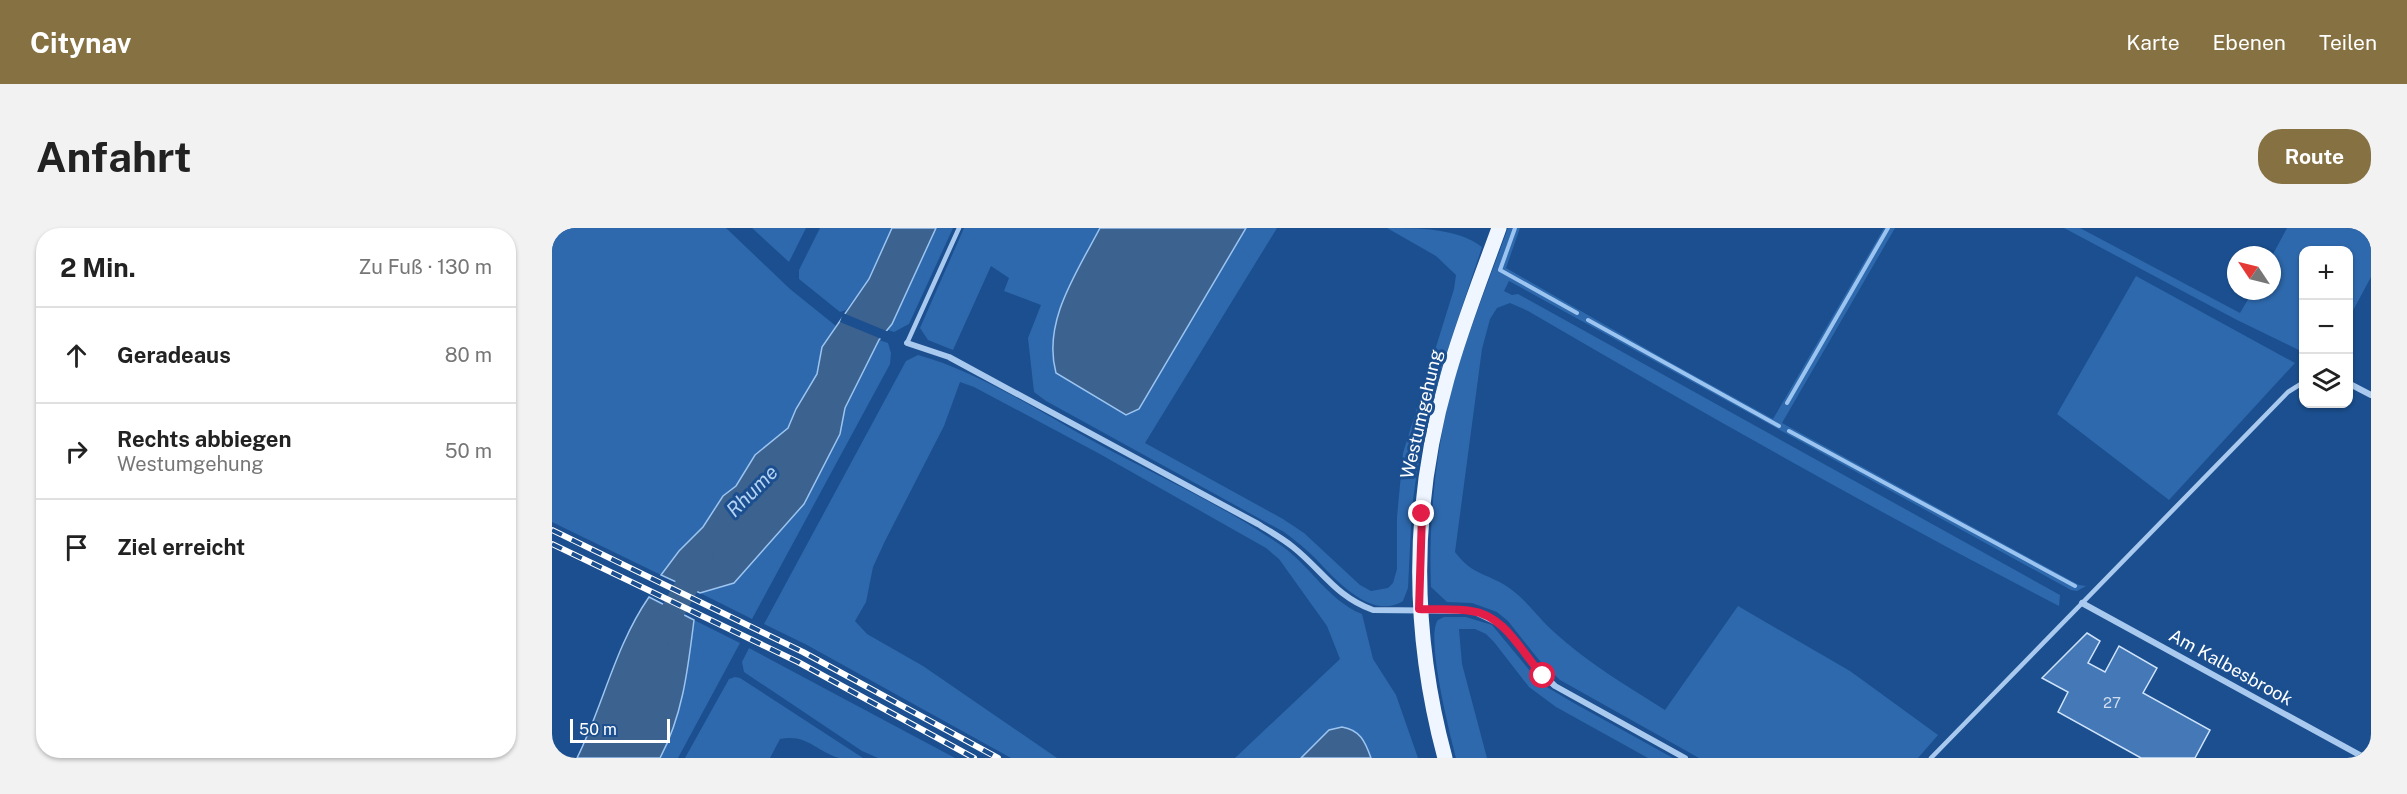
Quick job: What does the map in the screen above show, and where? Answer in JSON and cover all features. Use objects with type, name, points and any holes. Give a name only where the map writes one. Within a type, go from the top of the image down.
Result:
[{"type":"main road","name":"Westumgehung","points":[[1445,758],[1428,682],[1419,609],[1422,514],[1432,441],[1458,343],[1499,228]]},
{"type":"street","points":[[907,343],[949,357],[1258,524],[1292,546],[1345,597],[1359,605],[1373,610],[1473,611],[1486,616],[1498,623],[1536,668],[1556,686],[1685,758]]},
{"type":"street","points":[[2353,385],[2371,395]]},
{"type":"street","name":"Am Kalbesbrook","points":[[2082,603],[2365,758]]},
{"type":"lane","points":[[907,343],[959,228]]},
{"type":"lane","points":[[1931,758],[2288,392],[2299,385]]},
{"type":"shaded area","points":[[552,228],[726,228],[790,289],[836,326],[822,347],[817,374],[796,409],[788,428],[755,455],[736,486],[723,496],[703,527],[679,551],[661,575],[552,522]]},
{"type":"shaded area","points":[[752,228],[806,228],[789,262]]},
{"type":"shaded area","points":[[820,228],[892,228],[869,279],[846,310],[840,312],[799,279],[799,270]]},
{"type":"shaded area","points":[[936,228],[953,228],[909,324],[894,332],[888,330]]},
{"type":"shaded area","points":[[964,228],[1277,228],[1145,443],[1283,519],[1304,533],[1360,585],[1371,591],[1388,588],[1393,583],[1397,569],[1397,517],[1403,453],[1454,289],[1456,275],[1436,256],[1387,228],[1437,230],[1461,236],[1482,247],[1443,364],[1427,423],[1412,507],[1408,588],[1403,601],[1391,606],[1379,606],[1366,602],[1343,586],[1284,532],[1046,401],[1034,392],[1028,338],[1041,305],[1004,291],[1009,278],[991,266],[953,350],[928,340],[920,328]]},
{"type":"shaded area","points":[[1508,228],[1520,228],[1506,268],[1773,419],[1884,228],[1895,228],[1782,423],[2079,585],[2086,586],[2077,591],[2071,590],[1509,281],[1504,291],[1512,295],[1518,294],[2060,595],[2059,606],[1858,499],[1528,311],[1510,303],[1497,308],[1490,319],[1482,349],[1455,552],[1462,560],[1475,571],[1512,590],[1580,654],[1665,710],[1738,606],[1850,671],[1938,735],[1918,758],[1699,758],[1560,680],[1539,660],[1508,621],[1497,612],[1472,603],[1447,602],[1431,587],[1431,533],[1435,477],[1444,422],[1457,370]]},
{"type":"shaded area","points":[[2064,228],[2080,228],[2240,313],[2248,300],[2281,300],[2281,246],[2277,246],[2287,228],[2371,228],[2371,277],[2353,311],[2353,246],[2299,246],[2299,350],[2237,320]]},
{"type":"shaded area","points":[[2136,276],[2295,363],[2169,500],[2057,414]]},
{"type":"shaded area","points":[[879,340],[888,343],[891,353],[890,364],[752,619],[700,593],[734,583],[765,547],[840,434],[845,408]]},
{"type":"shaded area","points":[[918,355],[965,372],[1012,395],[1102,446],[1217,506],[1261,532],[1292,554],[1329,592],[1362,614],[1373,659],[1396,695],[1418,758],[1235,758],[1340,659],[1327,626],[1279,559],[1266,548],[1098,453],[974,387],[960,382],[944,426],[873,567],[866,602],[855,621],[867,634],[923,666],[1057,758],[1011,758],[807,645],[764,624],[906,361]]},
{"type":"shaded area","points":[[1444,617],[1466,617],[1492,625],[1540,683],[1673,758],[1648,758],[1556,707],[1529,687],[1486,634],[1475,629],[1459,629],[1462,664],[1487,758],[1456,758],[1440,686],[1434,645],[1438,620]]},
{"type":"shaded area","points":[[694,620],[740,643],[678,758],[660,758],[679,708],[687,673]]},
{"type":"shaded area","points":[[749,648],[955,758],[878,758],[862,751],[744,672],[742,662]]},
{"type":"shaded area","points":[[740,678],[863,758],[839,758],[805,741],[790,738],[780,739],[770,758],[685,758],[729,679]]},
{"type":"water","points":[[892,228],[936,228],[892,324],[879,340],[845,408],[840,434],[804,504],[734,583],[700,593],[661,575],[679,551],[703,527],[723,496],[736,486],[755,455],[788,428],[796,409],[817,374],[822,347],[869,279]]},
{"type":"water","points":[[1100,228],[1246,228],[1139,409],[1126,415],[1056,373],[1053,354],[1054,335],[1064,298]]},
{"type":"water","points":[[649,597],[694,620],[683,691],[668,742],[660,758],[577,758],[618,656]]},
{"type":"water","points":[[1348,728],[1361,737],[1371,758],[1301,758],[1329,730]]},
{"type":"pier","points":[[843,313],[889,332],[884,340],[840,322]]},
{"type":"building","points":[[2087,633],[2100,641],[2088,663],[2105,672],[2119,646],[2157,668],[2143,693],[2210,730],[2195,758],[2141,758],[2058,712],[2068,692],[2042,678]]},
{"type":"waterway","points":[[1515,228],[1500,270],[1577,313]]},
{"type":"waterway","points":[[1787,403],[1888,228]]},
{"type":"waterway","points":[[1588,320],[1779,426]]},
{"type":"waterway","points":[[1789,431],[2075,586]]},
{"type":"waterway","name":"Rhume","points":[[658,638],[702,558]]},
{"type":"railway","points":[[552,530],[803,652],[998,758]]},
{"type":"railway","points":[[552,544],[798,662],[974,758]]},
{"type":"route","points":[[1422,514],[1419,609],[1473,611],[1486,616],[1498,623],[1513,638],[1543,676]]}]
